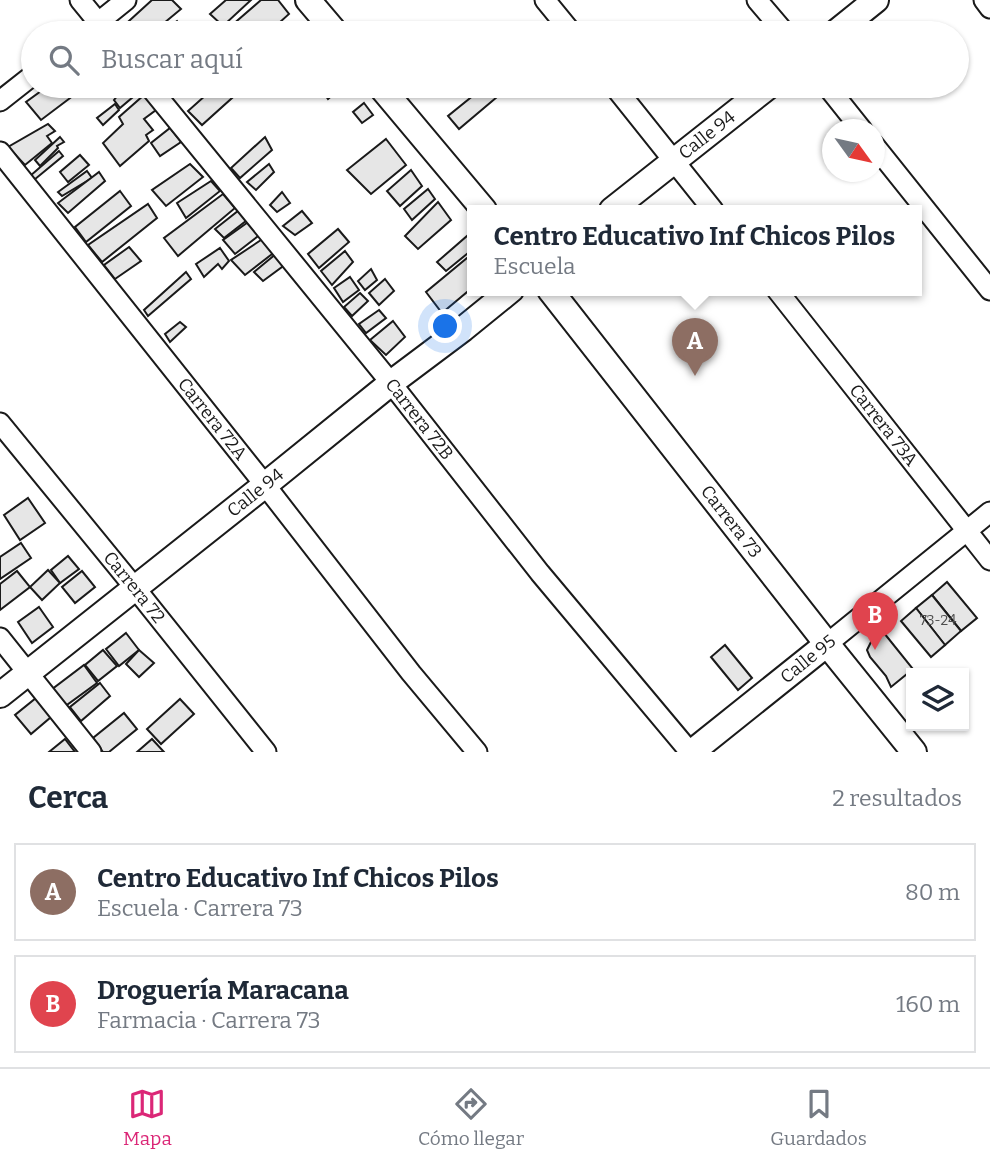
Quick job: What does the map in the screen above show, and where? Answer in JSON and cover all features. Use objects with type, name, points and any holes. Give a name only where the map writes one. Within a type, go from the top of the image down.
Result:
[{"type":"street","points":[[80,0],[91,21]]},
{"type":"street","points":[[105,21],[126,0]]},
{"type":"street","points":[[308,0],[326,21]]},
{"type":"street","points":[[545,0],[562,21]]},
{"type":"street","points":[[757,0],[775,21]]},
{"type":"street","points":[[850,21],[876,0]]},
{"type":"street","points":[[984,0],[990,8]]},
{"type":"street","points":[[0,101],[21,84]]},
{"type":"street","name":"Carrera 72B","points":[[159,98],[540,573],[691,752]]},
{"type":"street","points":[[390,98],[480,205]]},
{"type":"street","points":[[624,98],[709,205]]},
{"type":"street","name":"Calle 94","points":[[617,205],[754,98]]},
{"type":"street","points":[[837,98],[853,119]]},
{"type":"street","name":"Carrera 72A","points":[[0,152],[411,673],[477,752]]},
{"type":"street","points":[[885,159],[990,290]]},
{"type":"street","name":"Calle 94","points":[[0,695],[390,383],[504,296]]},
{"type":"street","name":"Carrera 73","points":[[555,296],[914,752]]},
{"type":"street","name":"Carrera 73A","points":[[782,296],[990,560]]},
{"type":"street","name":"Carrera 72","points":[[0,423],[266,752]]},
{"type":"street","name":"Calle 95","points":[[691,752],[990,512]]},
{"type":"street","points":[[0,638],[91,752]]},
{"type":"building","points":[[152,0],[172,0],[181,9],[166,21],[129,21]]},
{"type":"building","points":[[226,0],[251,0],[228,21],[218,21],[210,14]]},
{"type":"building","points":[[261,0],[278,0],[289,14],[281,21],[237,21]]},
{"type":"building","points":[[32,98],[70,98],[41,120],[26,102]]},
{"type":"building","points":[[116,98],[132,98],[120,108],[114,100]]},
{"type":"building","points":[[141,98],[146,98],[156,110],[144,119],[153,130],[146,135],[149,141],[120,166],[103,143],[123,124],[119,117]]},
{"type":"building","points":[[203,98],[232,98],[202,125],[188,111]]},
{"type":"building","points":[[470,98],[496,98],[459,129],[448,116]]},
{"type":"building","points":[[364,103],[373,115],[362,123],[353,112]]},
{"type":"building","points":[[115,104],[119,110],[103,125],[97,118]]},
{"type":"building","points":[[48,124],[55,131],[47,136],[52,143],[25,165],[8,147]]},
{"type":"building","points":[[170,128],[181,142],[160,156],[151,143]]},
{"type":"building","points":[[60,137],[64,142],[57,146],[40,166],[35,160]]},
{"type":"building","points":[[265,137],[272,150],[240,178],[231,168]]},
{"type":"building","points":[[386,139],[406,165],[371,194],[347,170]]},
{"type":"building","points":[[59,151],[63,156],[34,180],[30,176]]},
{"type":"building","points":[[80,155],[89,165],[68,182],[60,172]]},
{"type":"building","points":[[190,164],[203,177],[166,206],[152,190]]},
{"type":"building","points":[[269,164],[274,172],[256,190],[247,182]]},
{"type":"building","points":[[411,170],[422,186],[400,206],[387,191]]},
{"type":"building","points":[[87,171],[92,178],[62,196],[58,192]]},
{"type":"building","points":[[99,172],[105,181],[68,213],[58,203]]},
{"type":"building","points":[[211,181],[220,191],[186,218],[177,203]]},
{"type":"building","points":[[428,189],[435,199],[412,220],[404,209]]},
{"type":"building","points":[[120,191],[131,206],[86,242],[75,227]]},
{"type":"building","points":[[282,192],[290,203],[277,212],[270,205]]},
{"type":"building","points":[[223,194],[235,208],[178,256],[164,238]]},
{"type":"building","points":[[438,202],[451,220],[418,249],[405,236]]},
{"type":"building","points":[[148,204],[157,218],[102,262],[88,245]]},
{"type":"building","points":[[243,207],[251,217],[224,238],[215,229]]},
{"type":"building","points":[[302,211],[312,223],[295,235],[283,226]]},
{"type":"building","points":[[251,220],[262,233],[235,254],[223,240]]},
{"type":"building","points":[[338,229],[349,242],[319,268],[308,254]]},
{"type":"building","points":[[467,236],[467,254],[446,271],[437,262]]},
{"type":"building","points":[[264,238],[276,251],[245,275],[231,260]]},
{"type":"building","points":[[129,247],[141,261],[115,279],[104,265]]},
{"type":"building","points":[[220,248],[229,261],[222,269],[218,264],[204,277],[196,264]]},
{"type":"building","points":[[345,251],[353,262],[332,285],[321,271]]},
{"type":"building","points":[[277,253],[286,264],[263,281],[254,272]]},
{"type":"building","points":[[467,258],[467,292],[442,313],[426,292]]},
{"type":"building","points":[[371,269],[377,280],[365,290],[358,281]]},
{"type":"building","points":[[186,272],[191,279],[148,316],[144,310]]},
{"type":"building","points":[[350,277],[359,290],[343,302],[334,288]]},
{"type":"building","points":[[385,279],[394,291],[379,305],[369,293]]},
{"type":"building","points":[[360,293],[368,301],[352,316],[344,307]]},
{"type":"building","points":[[379,310],[386,318],[366,333],[359,324]]},
{"type":"building","points":[[393,321],[405,337],[386,355],[370,340]]},
{"type":"building","points":[[180,322],[186,327],[170,342],[165,334]]},
{"type":"building","points":[[28,498],[45,523],[20,540],[4,515]]},
{"type":"building","points":[[21,543],[31,558],[0,579],[0,557]]},
{"type":"building","points":[[68,556],[79,569],[60,583],[51,570]]},
{"type":"building","points":[[48,570],[60,583],[42,600],[30,587]]},
{"type":"building","points":[[17,571],[30,587],[0,610],[0,584]]},
{"type":"building","points":[[82,571],[95,587],[75,603],[62,587]]},
{"type":"building","points":[[947,582],[977,618],[961,631],[932,595]]},
{"type":"building","points":[[932,595],[961,631],[945,645],[916,608]]},
{"type":"building","points":[[39,607],[53,627],[32,643],[18,622]]},
{"type":"building","points":[[916,608],[945,645],[931,657],[901,621]]},
{"type":"building","points":[[126,633],[139,650],[119,666],[106,649]]},
{"type":"building","points":[[884,633],[912,668],[906,668],[906,675],[891,687],[886,676],[870,657],[867,650],[871,642]]},
{"type":"building","points":[[725,645],[752,678],[738,690],[711,657]]},
{"type":"building","points":[[103,650],[117,666],[98,681],[85,665]]},
{"type":"building","points":[[139,650],[154,663],[139,677],[126,664]]},
{"type":"building","points":[[84,665],[97,683],[64,707],[51,690]]},
{"type":"building","points":[[100,683],[110,696],[81,721],[70,707]]},
{"type":"building","points":[[36,698],[51,717],[31,734],[15,715]]},
{"type":"building","points":[[180,699],[194,714],[161,744],[147,729]]},
{"type":"building","points":[[124,713],[137,729],[109,752],[103,752],[93,738]]},
{"type":"building","points":[[65,739],[75,752],[49,752]]},
{"type":"building","points":[[152,739],[164,752],[137,752]]},
{"type":"place","name":"Centro Educativo Inf Chicos Pilos","points":[[695,376]]},
{"type":"place","name":"Droguería Maracana","points":[[875,650]]}]
